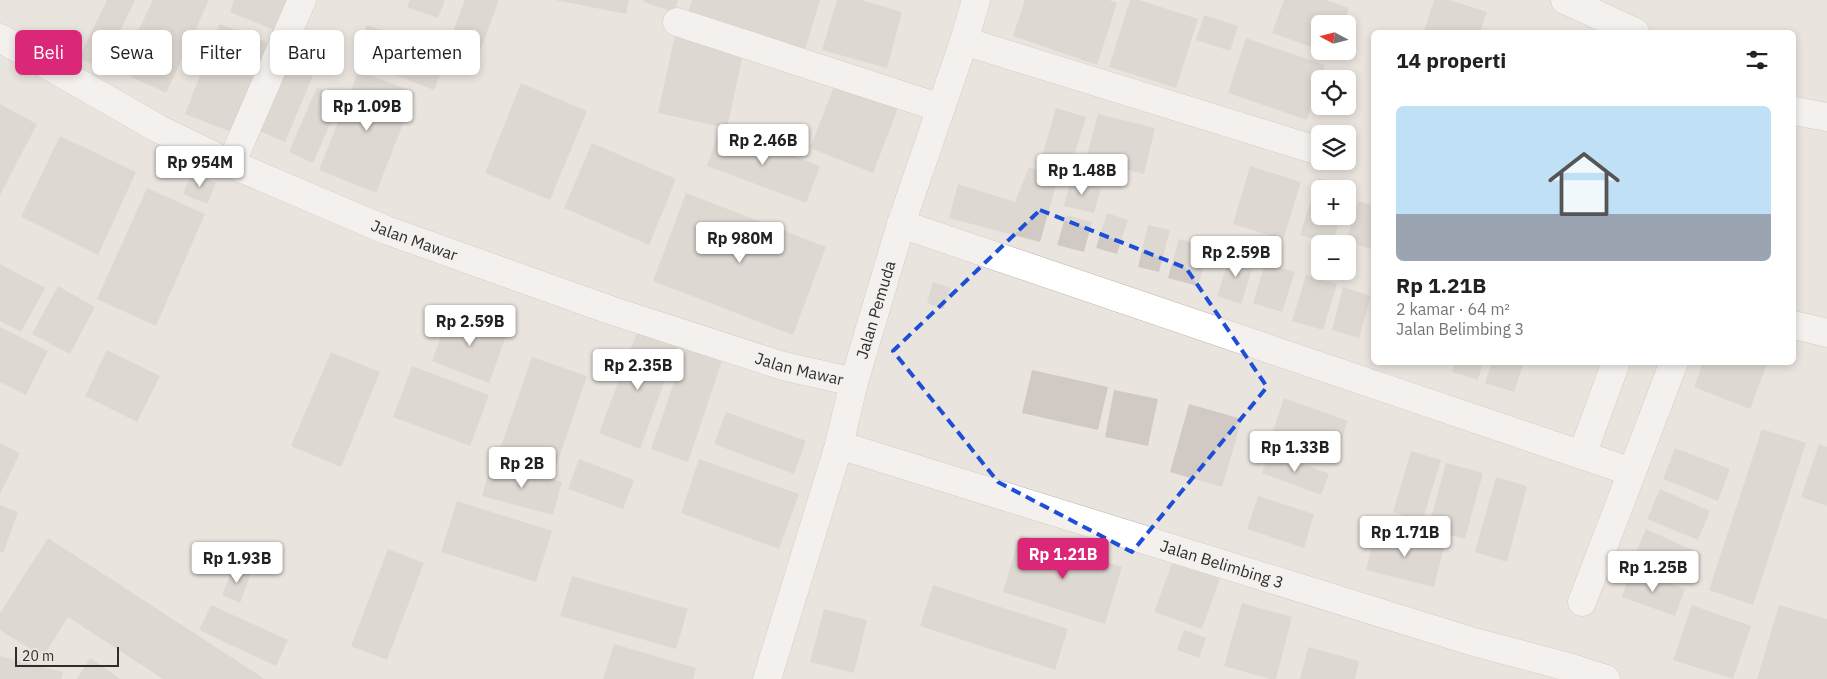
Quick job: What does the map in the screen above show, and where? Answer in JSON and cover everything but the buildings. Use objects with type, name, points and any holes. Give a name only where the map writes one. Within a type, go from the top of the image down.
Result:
[{"type":"street","points":[[231,164],[302,0]]},
{"type":"street","name":"Jalan Pemuda","points":[[767,679],[839,445],[854,382],[901,224],[964,42],[976,0]]},
{"type":"street","points":[[1565,0],[1631,30]]},
{"type":"street","points":[[677,22],[941,108]]},
{"type":"street","name":"Jalan Mawar","points":[[0,38],[159,129],[231,164],[386,230],[610,310],[783,366],[854,382]]},
{"type":"street","points":[[964,42],[1311,148]]},
{"type":"street","points":[[1796,111],[1827,117]]},
{"type":"street","points":[[901,224],[1632,472]]},
{"type":"street","points":[[1796,325],[1827,333]]},
{"type":"street","points":[[1582,455],[1615,365]]},
{"type":"street","points":[[1582,602],[1673,365]]},
{"type":"street","name":"Jalan Belimbing 3","points":[[839,445],[1446,633],[1606,679]]},
{"type":"highlighted area","points":[[1040,210],[1186,268],[1267,387],[1132,552],[998,482],[893,351]]}]
